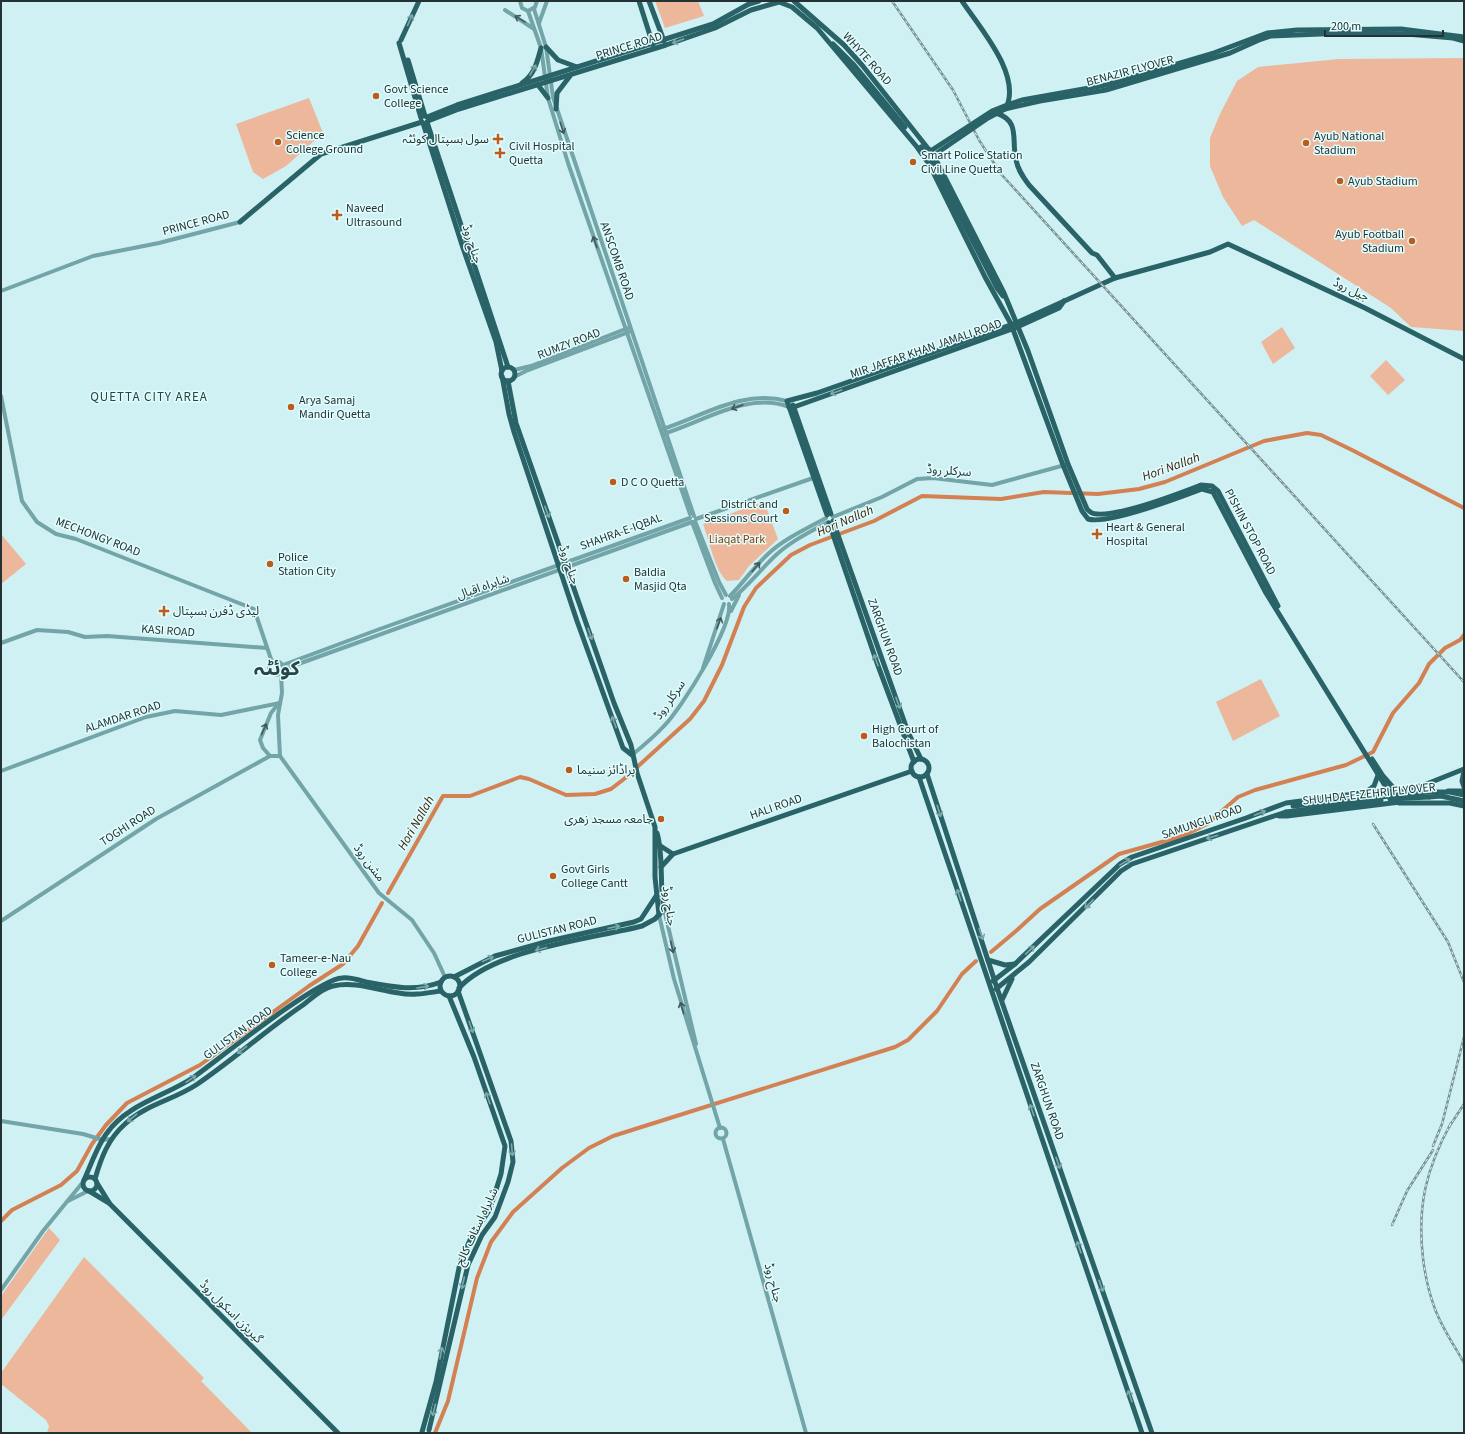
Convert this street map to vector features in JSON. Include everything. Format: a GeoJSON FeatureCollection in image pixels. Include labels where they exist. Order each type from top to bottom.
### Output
{"type":"FeatureCollection","features":[{"type":"Feature","properties":{"kind":"main road","name":"جناح روڈ"},"geometry":{"type":"LineString","coordinates":[[419,1],[401,42],[463,248],[496,342],[509,414],[560,568],[623,748],[632,755]]}},
{"type":"Feature","properties":{"kind":"main road"},"geometry":{"type":"LineString","coordinates":[[639,1],[654,48]]}},
{"type":"Feature","properties":{"kind":"main road"},"geometry":{"type":"LineString","coordinates":[[649,1],[666,45]]}},
{"type":"Feature","properties":{"kind":"main road","name":"PRINCE ROAD"},"geometry":{"type":"LineString","coordinates":[[240,222],[321,154],[538,85],[546,80],[577,68],[652,42],[713,24],[749,4],[759,1]]}},
{"type":"Feature","properties":{"kind":"main road"},"geometry":{"type":"LineString","coordinates":[[794,1],[825,33]]}},
{"type":"Feature","properties":{"kind":"main road"},"geometry":{"type":"LineString","coordinates":[[962,1],[1004,65],[1010,86],[1010,96],[1006,107]]}},
{"type":"Feature","properties":{"kind":"main road","name":"PRINCE ROAD"},"geometry":{"type":"LineString","coordinates":[[551,78],[570,75],[666,45],[715,28],[751,10],[779,2],[792,7],[825,33]]}},
{"type":"Feature","properties":{"kind":"main road"},"geometry":{"type":"LineString","coordinates":[[1212,56],[1267,33],[1297,30],[1401,29],[1464,36]]}},
{"type":"Feature","properties":{"kind":"main road","name":"WHYTE ROAD"},"geometry":{"type":"LineString","coordinates":[[825,33],[854,65],[923,150]]}},
{"type":"Feature","properties":{"kind":"main road","name":"WHYTE ROAD"},"geometry":{"type":"LineString","coordinates":[[825,33],[844,45],[862,65],[934,156],[1006,300],[1015,326],[1018,342]]}},
{"type":"Feature","properties":{"kind":"main road","name":"WHYTE ROAD"},"geometry":{"type":"LineString","coordinates":[[825,33],[920,150],[929,164],[985,278],[1015,326]]}},
{"type":"Feature","properties":{"kind":"main road"},"geometry":{"type":"LineString","coordinates":[[1212,56],[1271,36],[1346,33],[1407,34],[1453,38],[1464,41]]}},
{"type":"Feature","properties":{"kind":"main road"},"geometry":{"type":"LineString","coordinates":[[516,86],[528,79],[533,73],[544,47],[558,60],[577,68]]}},
{"type":"Feature","properties":{"kind":"main road","name":"BENAZIR FLYOVER"},"geometry":{"type":"LineString","coordinates":[[923,150],[933,150],[992,111],[1028,98],[1106,85],[1212,56]]}},
{"type":"Feature","properties":{"kind":"main road"},"geometry":{"type":"LineString","coordinates":[[556,108],[557,93],[570,75]]}},
{"type":"Feature","properties":{"kind":"main road","name":"PRINCE ROAD"},"geometry":{"type":"LineString","coordinates":[[425,120],[457,105],[516,86],[546,80]]}},
{"type":"Feature","properties":{"kind":"main road"},"geometry":{"type":"LineString","coordinates":[[538,85],[548,98]]}},
{"type":"Feature","properties":{"kind":"main road","name":"BENAZIR FLYOVER"},"geometry":{"type":"LineString","coordinates":[[933,164],[934,157],[937,153],[1006,107]]}},
{"type":"Feature","properties":{"kind":"main road"},"geometry":{"type":"LineString","coordinates":[[996,113],[1008,118],[1011,122],[1016,159],[1021,174],[1029,185],[1097,255],[1115,278]]}},
{"type":"Feature","properties":{"kind":"main road","name":"جناح روڈ"},"geometry":{"type":"LineString","coordinates":[[425,120],[508,367]]}},
{"type":"Feature","properties":{"kind":"main road"},"geometry":{"type":"LineString","coordinates":[[923,150],[933,164],[997,288]]}},
{"type":"Feature","properties":{"kind":"main road","name":"جیل روڈ"},"geometry":{"type":"LineString","coordinates":[[1115,278],[1177,259],[1210,252],[1228,244],[1365,308],[1464,359]]}},
{"type":"Feature","properties":{"kind":"main road","name":"MIR JAFFAR KHAN JAMALI ROAD"},"geometry":{"type":"LineString","coordinates":[[791,407],[1015,326],[1064,300],[1115,278]]}},
{"type":"Feature","properties":{"kind":"main road","name":"WHYTE ROAD"},"geometry":{"type":"LineString","coordinates":[[997,288],[1006,300]]}},
{"type":"Feature","properties":{"kind":"main road","name":"WHYTE ROAD"},"geometry":{"type":"LineString","coordinates":[[997,288],[1000,303]]}},
{"type":"Feature","properties":{"kind":"main road","name":"MIR JAFFAR KHAN JAMALI ROAD"},"geometry":{"type":"LineString","coordinates":[[789,401],[1015,326]]}},
{"type":"Feature","properties":{"kind":"main road","name":"PISHIN STOP ROAD"},"geometry":{"type":"LineString","coordinates":[[1015,326],[1082,511],[1090,520],[1127,514],[1202,489],[1213,492],[1260,581],[1363,747]]}},
{"type":"Feature","properties":{"kind":"main road","name":"PISHIN STOP ROAD"},"geometry":{"type":"LineString","coordinates":[[1018,342],[1066,465]]}},
{"type":"Feature","properties":{"kind":"main road"},"geometry":{"type":"LineString","coordinates":[[508,367],[514,370],[514,377],[508,381],[502,373],[508,367]]}},
{"type":"Feature","properties":{"kind":"main road","name":"جناح روڈ"},"geometry":{"type":"LineString","coordinates":[[508,381],[516,423],[614,703],[631,745],[637,773],[661,847],[660,880],[664,909]]}},
{"type":"Feature","properties":{"kind":"main road","name":"ZARGHUN ROAD"},"geometry":{"type":"LineString","coordinates":[[789,401],[885,685],[914,762]]}},
{"type":"Feature","properties":{"kind":"main road","name":"ZARGHUN ROAD"},"geometry":{"type":"LineString","coordinates":[[791,407],[813,478],[830,519],[891,682],[908,732],[921,759]]}},
{"type":"Feature","properties":{"kind":"main road","name":"PISHIN STOP ROAD"},"geometry":{"type":"LineString","coordinates":[[1076,492],[1092,513],[1098,515],[1133,508],[1201,485],[1207,484],[1216,488],[1282,613],[1363,747]]}},
{"type":"Feature","properties":{"kind":"main road"},"geometry":{"type":"LineString","coordinates":[[885,685],[891,682]]}},
{"type":"Feature","properties":{"kind":"main road"},"geometry":{"type":"LineString","coordinates":[[1363,747],[1378,775],[1389,792],[1399,803],[1450,803],[1464,806]]}},
{"type":"Feature","properties":{"kind":"main road"},"geometry":{"type":"LineString","coordinates":[[1363,747],[1383,776],[1397,792]]}},
{"type":"Feature","properties":{"kind":"main road"},"geometry":{"type":"LineString","coordinates":[[921,759],[926,761],[929,765],[926,774],[919,777],[915,775],[912,771],[914,762],[921,759]]}},
{"type":"Feature","properties":{"kind":"main road"},"geometry":{"type":"LineString","coordinates":[[1464,770],[1462,781],[1464,787]]}},
{"type":"Feature","properties":{"kind":"main road","name":"SAMUNGLI ROAD"},"geometry":{"type":"LineString","coordinates":[[988,982],[995,980],[1015,964],[1120,864],[1148,851],[1291,802],[1397,792],[1424,785],[1464,770]]}},
{"type":"Feature","properties":{"kind":"main road","name":"HALI ROAD"},"geometry":{"type":"LineString","coordinates":[[655,874],[673,854],[912,771]]}},
{"type":"Feature","properties":{"kind":"main road","name":"ZARGHUN ROAD"},"geometry":{"type":"LineString","coordinates":[[926,774],[989,960],[997,988],[1152,1433]]}},
{"type":"Feature","properties":{"kind":"main road"},"geometry":{"type":"LineString","coordinates":[[1364,794],[1374,786],[1378,775]]}},
{"type":"Feature","properties":{"kind":"main road","name":"ZARGHUN ROAD"},"geometry":{"type":"LineString","coordinates":[[919,777],[1142,1433]]}},
{"type":"Feature","properties":{"kind":"main road","name":"SAMUNGLI ROAD"},"geometry":{"type":"LineString","coordinates":[[992,992],[1017,972],[1078,916],[1121,871],[1132,864],[1276,816],[1399,803],[1448,791],[1464,791]]}},
{"type":"Feature","properties":{"kind":"main road","name":"SHUHDA-E-ZEHRI FLYOVER"},"geometry":{"type":"LineString","coordinates":[[1280,806],[1293,806],[1429,792],[1450,792],[1464,795]]}},
{"type":"Feature","properties":{"kind":"main road","name":"SHUHDA-E-ZEHRI FLYOVER"},"geometry":{"type":"LineString","coordinates":[[1276,816],[1286,812],[1405,798],[1441,796],[1464,801]]}},
{"type":"Feature","properties":{"kind":"main road","name":"جناح روڈ"},"geometry":{"type":"LineString","coordinates":[[655,827],[655,874],[659,915]]}},
{"type":"Feature","properties":{"kind":"main road"},"geometry":{"type":"LineString","coordinates":[[655,840],[661,847],[673,854]]}},
{"type":"Feature","properties":{"kind":"main road","name":"GULISTAN ROAD"},"geometry":{"type":"LineString","coordinates":[[454,978],[495,956],[549,941],[642,919],[656,896]]}},
{"type":"Feature","properties":{"kind":"main road","name":"GULISTAN ROAD"},"geometry":{"type":"LineString","coordinates":[[459,989],[478,971],[506,958],[642,926],[659,915],[664,909]]}},
{"type":"Feature","properties":{"kind":"main road"},"geometry":{"type":"LineString","coordinates":[[979,957],[1005,965],[1015,964]]}},
{"type":"Feature","properties":{"kind":"main road"},"geometry":{"type":"LineString","coordinates":[[1002,1001],[1010,982],[1017,972]]}},
{"type":"Feature","properties":{"kind":"main road","name":"GULISTAN ROAD"},"geometry":{"type":"LineString","coordinates":[[96,1181],[99,1166],[111,1139],[140,1112],[172,1098],[196,1085],[298,1001],[337,978],[344,977],[405,989],[432,986],[441,982]]}},
{"type":"Feature","properties":{"kind":"main road"},"geometry":{"type":"LineString","coordinates":[[445,978],[454,978],[458,982],[459,989],[454,994],[449,996],[441,990],[441,982],[445,978]]}},
{"type":"Feature","properties":{"kind":"main road","name":"GULISTAN ROAD"},"geometry":{"type":"LineString","coordinates":[[84,1181],[107,1132],[127,1113],[136,1107],[179,1087],[332,986],[348,984],[400,994],[421,994],[441,990]]}},
{"type":"Feature","properties":{"kind":"main road","name":"شاہراہ اسٹاف کالج"},"geometry":{"type":"LineString","coordinates":[[431,1432],[468,1265],[482,1235],[495,1217],[508,1182],[513,1162],[511,1141],[459,989]]}},
{"type":"Feature","properties":{"kind":"main road","name":"شاہراہ اسٹاف کالج"},"geometry":{"type":"LineString","coordinates":[[421,1432],[436,1382],[460,1263],[470,1240],[490,1209],[501,1174],[505,1146],[474,1058],[449,996]]}},
{"type":"Feature","properties":{"kind":"main road"},"geometry":{"type":"LineString","coordinates":[[89,1177],[96,1181],[110,1204],[84,1188],[84,1181],[89,1177]]}},
{"type":"Feature","properties":{"kind":"main road"},"geometry":{"type":"LineString","coordinates":[[88,1191],[94,1189],[96,1181]]}},
{"type":"Feature","properties":{"kind":"main road","name":"گیریژن اسکول روڈ"},"geometry":{"type":"LineString","coordinates":[[110,1204],[338,1433]]}},
{"type":"Feature","properties":{"kind":"main road"},"geometry":{"type":"LineString","coordinates":[[421,1432],[431,1432]]}},
{"type":"Feature","properties":{"kind":"street"},"geometry":{"type":"LineString","coordinates":[[520,1],[521,7],[528,11],[534,9],[537,1]]}},
{"type":"Feature","properties":{"kind":"street"},"geometry":{"type":"LineString","coordinates":[[539,24],[547,1]]}},
{"type":"Feature","properties":{"kind":"street","name":"ANSCOMB ROAD"},"geometry":{"type":"LineString","coordinates":[[534,9],[539,24],[551,78],[552,97],[628,330]]}},
{"type":"Feature","properties":{"kind":"street"},"geometry":{"type":"LineString","coordinates":[[505,10],[534,29]]}},
{"type":"Feature","properties":{"kind":"street","name":"ANSCOMB ROAD"},"geometry":{"type":"LineString","coordinates":[[528,11],[534,29],[544,47],[548,98],[578,192],[628,330],[715,584],[722,598],[727,604]]}},
{"type":"Feature","properties":{"kind":"street","name":"PRINCE ROAD"},"geometry":{"type":"LineString","coordinates":[[1,291],[93,256],[159,243],[240,222]]}},
{"type":"Feature","properties":{"kind":"street","name":"RUMZY ROAD"},"geometry":{"type":"LineString","coordinates":[[514,370],[531,366],[628,330]]}},
{"type":"Feature","properties":{"kind":"street","name":"RUMZY ROAD"},"geometry":{"type":"LineString","coordinates":[[514,377],[628,330]]}},
{"type":"Feature","properties":{"kind":"street","name":"MECHONGY ROAD"},"geometry":{"type":"LineString","coordinates":[[1,396],[22,501],[37,522],[56,534],[76,539],[254,609],[267,648]]}},
{"type":"Feature","properties":{"kind":"street"},"geometry":{"type":"LineString","coordinates":[[662,429],[743,399],[775,398],[789,401]]}},
{"type":"Feature","properties":{"kind":"street"},"geometry":{"type":"LineString","coordinates":[[664,434],[750,403],[777,403],[791,407]]}},
{"type":"Feature","properties":{"kind":"street","name":"سرکلر روڈ"},"geometry":{"type":"LineString","coordinates":[[703,668],[729,596],[740,587],[768,554],[782,543],[830,519],[882,497],[917,479],[933,478],[992,485],[1066,465]]}},
{"type":"Feature","properties":{"kind":"street","name":"SHAHRA-E-IQBAL"},"geometry":{"type":"LineString","coordinates":[[560,568],[693,519],[813,478]]}},
{"type":"Feature","properties":{"kind":"street","name":"ANSCOMB ROAD"},"geometry":{"type":"LineString","coordinates":[[693,519],[719,582],[729,596]]}},
{"type":"Feature","properties":{"kind":"street","name":"سرکلر روڈ"},"geometry":{"type":"LineString","coordinates":[[632,755],[669,721],[707,663],[742,590],[776,555],[830,519]]}},
{"type":"Feature","properties":{"kind":"street","name":"شاہراہ اقبال"},"geometry":{"type":"LineString","coordinates":[[283,665],[318,651],[560,568]]}},
{"type":"Feature","properties":{"kind":"street","name":"شاہراہ اقبال"},"geometry":{"type":"LineString","coordinates":[[282,673],[290,667],[560,568]]}},
{"type":"Feature","properties":{"kind":"street","name":"سرکلر روڈ"},"geometry":{"type":"LineString","coordinates":[[729,596],[742,590]]}},
{"type":"Feature","properties":{"kind":"street"},"geometry":{"type":"LineString","coordinates":[[722,598],[729,596]]}},
{"type":"Feature","properties":{"kind":"street"},"geometry":{"type":"LineString","coordinates":[[727,604],[730,614]]}},
{"type":"Feature","properties":{"kind":"street","name":"KASI ROAD"},"geometry":{"type":"LineString","coordinates":[[1,643],[37,630],[68,632],[85,637],[107,636],[267,648]]}},
{"type":"Feature","properties":{"kind":"street"},"geometry":{"type":"LineString","coordinates":[[267,648],[272,662],[269,666],[271,672],[277,675],[282,673]]}},
{"type":"Feature","properties":{"kind":"street"},"geometry":{"type":"LineString","coordinates":[[272,662],[278,661],[283,665],[282,693],[278,724],[280,756],[270,756],[263,748],[260,740],[271,713],[280,703]]}},
{"type":"Feature","properties":{"kind":"street","name":"ALAMDAR ROAD"},"geometry":{"type":"LineString","coordinates":[[1,771],[146,718],[175,711],[221,715],[280,703]]}},
{"type":"Feature","properties":{"kind":"street","name":"TOGHI ROAD"},"geometry":{"type":"LineString","coordinates":[[1,921],[156,819],[270,756]]}},
{"type":"Feature","properties":{"kind":"street","name":"مشن روڈ"},"geometry":{"type":"LineString","coordinates":[[280,756],[379,893],[412,920],[434,953],[445,978]]}},
{"type":"Feature","properties":{"kind":"street","name":"جناح روڈ"},"geometry":{"type":"LineString","coordinates":[[664,909],[698,1058]]}},
{"type":"Feature","properties":{"kind":"street","name":"جناح روڈ"},"geometry":{"type":"LineString","coordinates":[[659,915],[674,979],[720,1128]]}},
{"type":"Feature","properties":{"kind":"street"},"geometry":{"type":"LineString","coordinates":[[1,1121],[93,1137],[102,1140],[111,1139]]}},
{"type":"Feature","properties":{"kind":"street"},"geometry":{"type":"LineString","coordinates":[[720,1128],[723,1128],[727,1132],[726,1137],[723,1139],[720,1139],[716,1135],[717,1130],[720,1128]]}},
{"type":"Feature","properties":{"kind":"street","name":"جناح روڈ"},"geometry":{"type":"LineString","coordinates":[[723,1139],[806,1433]]}},
{"type":"Feature","properties":{"kind":"street","name":"GULISTAN ROAD"},"geometry":{"type":"LineString","coordinates":[[1,1290],[64,1203],[84,1181]]}},
{"type":"Feature","properties":{"kind":"street","name":"GULISTAN ROAD"},"geometry":{"type":"LineString","coordinates":[[64,1203],[88,1191]]}},
{"type":"Feature","properties":{"kind":"green space"},"geometry":{"type":"Polygon","coordinates":[[[655,1],[698,1],[704,16],[665,28],[655,1]]]}},
{"type":"Feature","properties":{"kind":"green space","name":"Ayub Stadium"},"geometry":{"type":"Polygon","coordinates":[[[1464,58],[1464,331],[1411,327],[1391,308],[1254,220],[1242,226],[1223,197],[1210,166],[1210,138],[1220,114],[1237,81],[1258,67],[1339,59],[1464,58]]]}},
{"type":"Feature","properties":{"kind":"green space","name":"Science College Ground"},"geometry":{"type":"Polygon","coordinates":[[[309,98],[323,133],[286,166],[263,179],[253,172],[236,124],[309,98]]]}},
{"type":"Feature","properties":{"kind":"green space"},"geometry":{"type":"Polygon","coordinates":[[[1282,327],[1295,348],[1273,364],[1261,342],[1282,327]]]}},
{"type":"Feature","properties":{"kind":"green space"},"geometry":{"type":"Polygon","coordinates":[[[1386,360],[1405,380],[1388,395],[1370,376],[1386,360]]]}},
{"type":"Feature","properties":{"kind":"green space","name":"Liaqat Park"},"geometry":{"type":"Polygon","coordinates":[[[764,501],[778,539],[749,566],[739,580],[727,581],[716,563],[703,524],[764,501]]]}},
{"type":"Feature","properties":{"kind":"green space"},"geometry":{"type":"Polygon","coordinates":[[[1,534],[26,564],[1,584],[1,534]]]}},
{"type":"Feature","properties":{"kind":"green space"},"geometry":{"type":"Polygon","coordinates":[[[1261,679],[1280,716],[1233,741],[1216,702],[1261,679]]]}},
{"type":"Feature","properties":{"kind":"green space"},"geometry":{"type":"Polygon","coordinates":[[[49,1228],[60,1240],[1,1320],[1,1296],[49,1228]]]}},
{"type":"Feature","properties":{"kind":"green space"},"geometry":{"type":"Polygon","coordinates":[[[84,1257],[204,1378],[201,1381],[252,1433],[47,1433],[49,1426],[46,1420],[1,1384],[1,1373],[84,1257]]]}},
{"type":"Feature","properties":{"kind":"waterway","name":"Hori Nallah"},"geometry":{"type":"LineString","coordinates":[[388,893],[443,796],[470,796],[520,777],[529,779],[566,795],[595,794],[611,789],[690,719],[704,701],[722,665],[744,607],[756,588],[791,555],[810,545],[874,521],[922,496],[1001,499],[1044,492],[1098,494],[1139,489],[1165,482],[1264,441],[1307,433],[1321,435],[1464,508]]}},
{"type":"Feature","properties":{"kind":"waterway"},"geometry":{"type":"LineString","coordinates":[[991,952],[1040,909],[1119,854],[1183,836],[1207,824],[1238,797],[1255,790],[1346,765],[1373,752],[1393,713],[1419,683],[1429,664],[1445,648],[1460,640],[1464,635]]}},
{"type":"Feature","properties":{"kind":"waterway"},"geometry":{"type":"LineString","coordinates":[[1,1221],[12,1210],[61,1185],[77,1171],[92,1144],[106,1125],[127,1103],[200,1065],[309,986],[343,964],[358,946],[382,903]]}},
{"type":"Feature","properties":{"kind":"waterway"},"geometry":{"type":"LineString","coordinates":[[435,1433],[448,1401],[477,1278],[491,1242],[513,1212],[562,1168],[589,1148],[613,1136],[895,1047],[908,1040],[937,1011],[962,974],[976,961]]}},
{"type":"Feature","properties":{"kind":"railway"},"geometry":{"type":"LineString","coordinates":[[892,1],[953,90],[979,140],[1001,174],[1464,682]]}},
{"type":"Feature","properties":{"kind":"railway"},"geometry":{"type":"LineString","coordinates":[[1373,824],[1448,942],[1464,982]]}},
{"type":"Feature","properties":{"kind":"railway"},"geometry":{"type":"LineString","coordinates":[[1433,1146],[1442,1124],[1464,1037]]}},
{"type":"Feature","properties":{"kind":"railway"},"geometry":{"type":"LineString","coordinates":[[1449,1127],[1464,1104]]}},
{"type":"Feature","properties":{"kind":"railway"},"geometry":{"type":"LineString","coordinates":[[1451,1123],[1435,1156],[1425,1188],[1421,1221],[1421,1239],[1425,1271],[1433,1303],[1441,1323],[1464,1363]]}},
{"type":"Feature","properties":{"kind":"railway"},"geometry":{"type":"LineString","coordinates":[[1392,1225],[1407,1191],[1433,1150]]}},
{"type":"Feature","properties":{"kind":"place","name":"Govt Science College"},"geometry":{"type":"Point","coordinates":[376,96]}},
{"type":"Feature","properties":{"kind":"place","name":"سول ہسپتال کوئٹہ"},"geometry":{"type":"Point","coordinates":[498,139]}},
{"type":"Feature","properties":{"kind":"place","name":"Science College Ground"},"geometry":{"type":"Point","coordinates":[278,142]}},
{"type":"Feature","properties":{"kind":"place","name":"Ayub National Stadium"},"geometry":{"type":"Point","coordinates":[1306,143]}},
{"type":"Feature","properties":{"kind":"place","name":"Civil Hospital Quetta"},"geometry":{"type":"Point","coordinates":[500,153]}},
{"type":"Feature","properties":{"kind":"place","name":"Smart Police Station Civil Line Quetta"},"geometry":{"type":"Point","coordinates":[913,162]}},
{"type":"Feature","properties":{"kind":"place","name":"Ayub Stadium"},"geometry":{"type":"Point","coordinates":[1340,181]}},
{"type":"Feature","properties":{"kind":"place","name":"Naveed Ultrasound"},"geometry":{"type":"Point","coordinates":[337,215]}},
{"type":"Feature","properties":{"kind":"place","name":"Ayub Football Stadium"},"geometry":{"type":"Point","coordinates":[1412,241]}},
{"type":"Feature","properties":{"kind":"place","name":"Arya Samaj Mandir Quetta"},"geometry":{"type":"Point","coordinates":[291,407]}},
{"type":"Feature","properties":{"kind":"place","name":"D C O Quetta"},"geometry":{"type":"Point","coordinates":[613,482]}},
{"type":"Feature","properties":{"kind":"place","name":"District and Sessions Court"},"geometry":{"type":"Point","coordinates":[786,511]}},
{"type":"Feature","properties":{"kind":"place","name":"Heart & General Hospital"},"geometry":{"type":"Point","coordinates":[1097,534]}},
{"type":"Feature","properties":{"kind":"place","name":"Police Station City"},"geometry":{"type":"Point","coordinates":[270,564]}},
{"type":"Feature","properties":{"kind":"place","name":"Baldia Masjid Qta"},"geometry":{"type":"Point","coordinates":[626,579]}},
{"type":"Feature","properties":{"kind":"place","name":"لیڈی ڈفرن ہسپتال"},"geometry":{"type":"Point","coordinates":[164,611]}},
{"type":"Feature","properties":{"kind":"place","name":"High Court of Balochistan"},"geometry":{"type":"Point","coordinates":[864,736]}},
{"type":"Feature","properties":{"kind":"place","name":"پراڈائز سنیما"},"geometry":{"type":"Point","coordinates":[569,770]}},
{"type":"Feature","properties":{"kind":"place","name":"جامعہ مسجد زھری"},"geometry":{"type":"Point","coordinates":[661,819]}},
{"type":"Feature","properties":{"kind":"place","name":"Govt Girls College Cantt"},"geometry":{"type":"Point","coordinates":[553,876]}},
{"type":"Feature","properties":{"kind":"place","name":"Tameer-e-Nau College"},"geometry":{"type":"Point","coordinates":[272,965]}},
{"type":"Feature","properties":{"kind":"district","name":"QUETTA CITY AREA"},"geometry":{"type":"Point","coordinates":[149,397]}},
{"type":"Feature","properties":{"kind":"district","name":"کوئٹہ"},"geometry":{"type":"Point","coordinates":[277,669]}}]}
